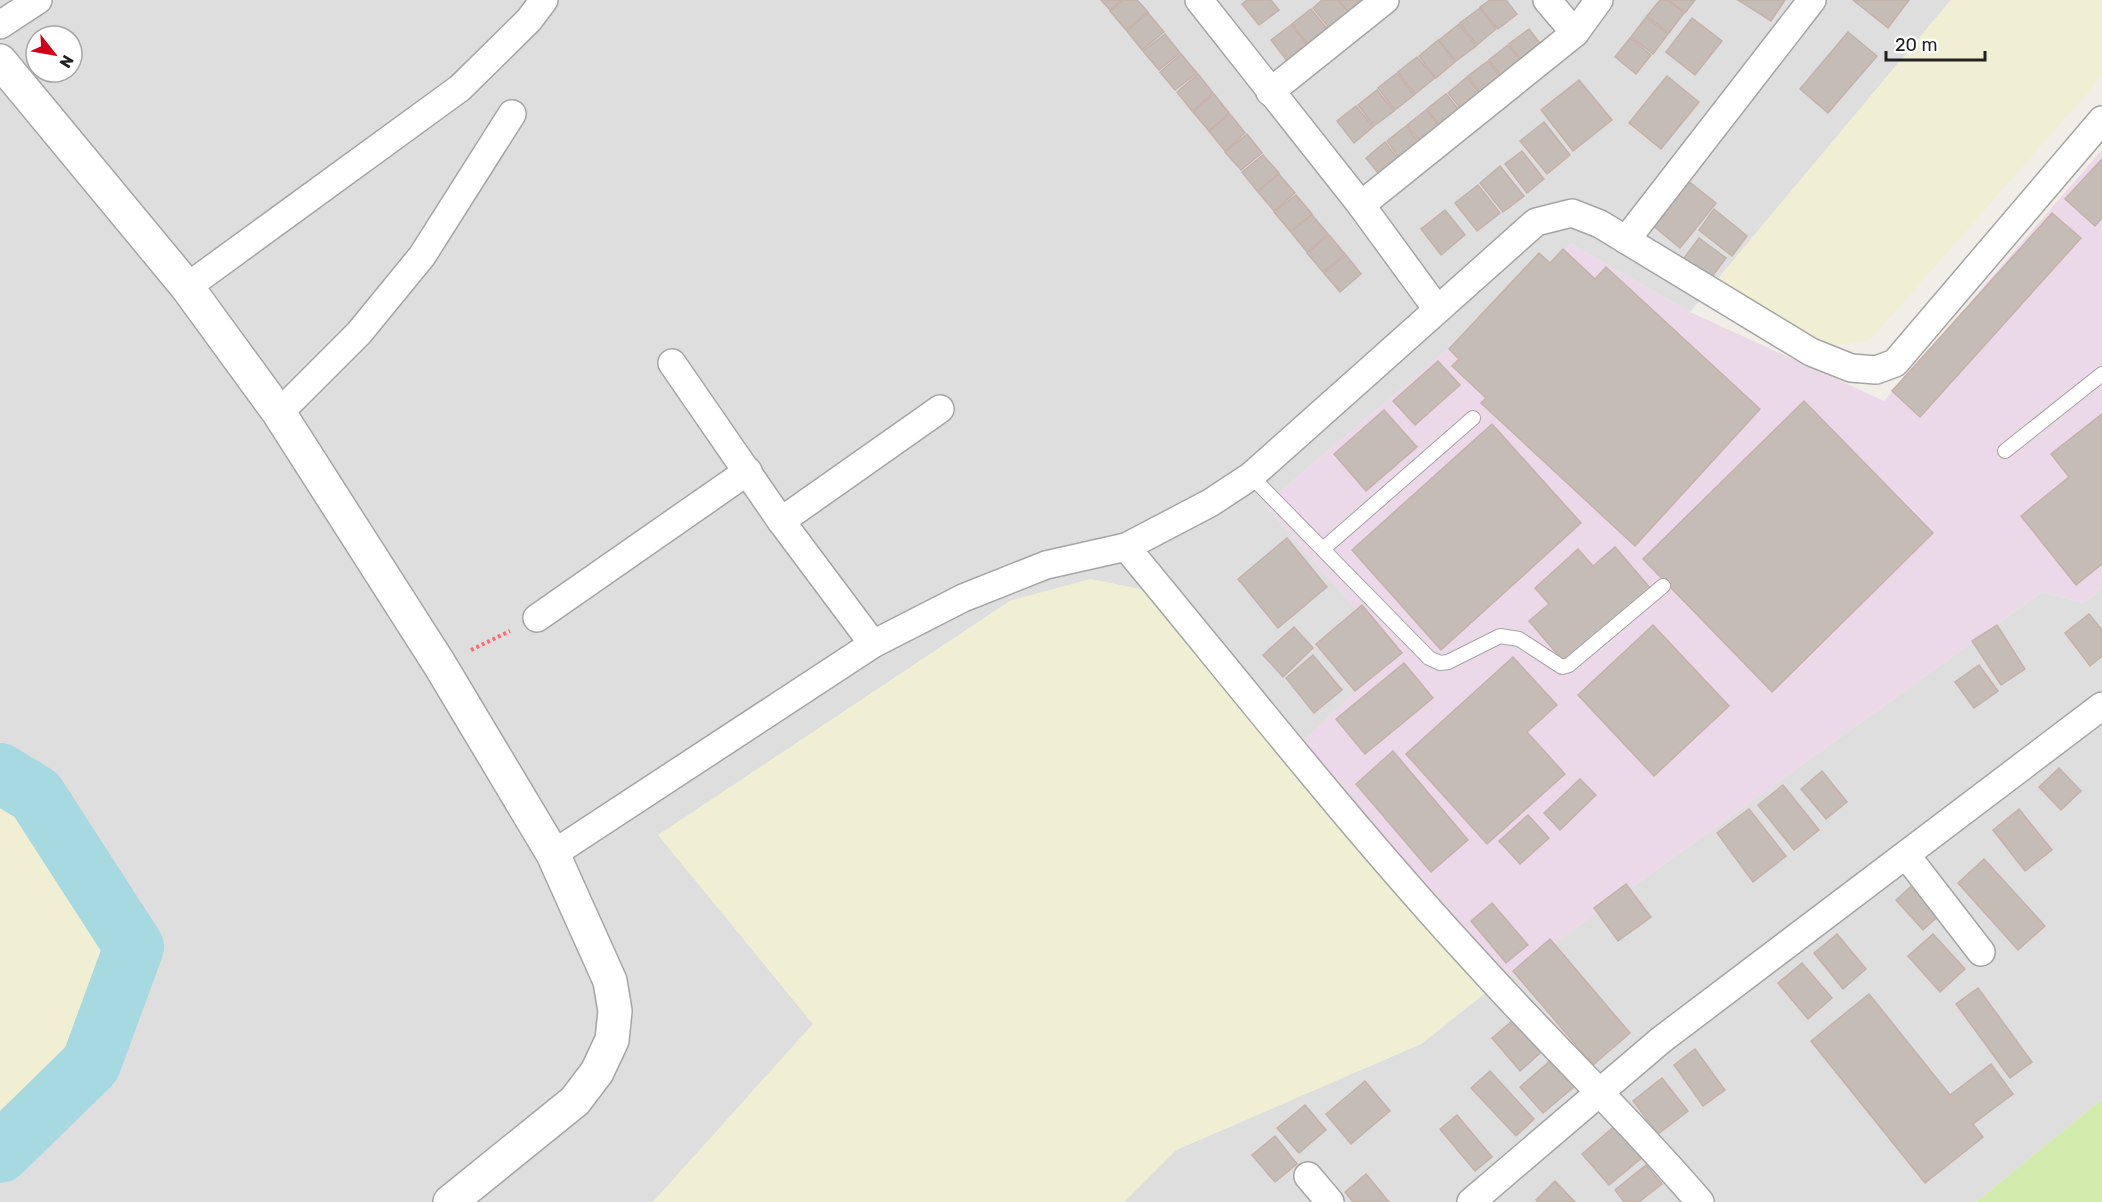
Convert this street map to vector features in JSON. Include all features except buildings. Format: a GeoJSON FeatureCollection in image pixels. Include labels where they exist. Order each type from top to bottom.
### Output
{"type":"FeatureCollection","features":[{"type":"Feature","properties":{"kind":"street"},"geometry":{"type":"LineString","coordinates":[[0,25],[38,0]]}},
{"type":"Feature","properties":{"kind":"street"},"geometry":{"type":"LineString","coordinates":[[187,287],[460,88],[529,20],[544,0]]}},
{"type":"Feature","properties":{"kind":"street"},"geometry":{"type":"LineString","coordinates":[[1199,0],[1361,205],[1437,309]]}},
{"type":"Feature","properties":{"kind":"street"},"geometry":{"type":"LineString","coordinates":[[1270,92],[1385,0]]}},
{"type":"Feature","properties":{"kind":"street"},"geometry":{"type":"LineString","coordinates":[[1547,0],[1575,33]]}},
{"type":"Feature","properties":{"kind":"street"},"geometry":{"type":"LineString","coordinates":[[1361,205],[1575,33],[1599,0]]}},
{"type":"Feature","properties":{"kind":"street"},"geometry":{"type":"LineString","coordinates":[[1626,240],[1812,0]]}},
{"type":"Feature","properties":{"kind":"street"},"geometry":{"type":"LineString","coordinates":[[0,61],[187,287],[279,412],[440,665],[553,854],[610,981],[615,1011],[612,1040],[597,1072],[575,1101],[450,1202]]}},
{"type":"Feature","properties":{"kind":"street"},"geometry":{"type":"LineString","coordinates":[[279,412],[359,333],[422,256],[512,114]]}},
{"type":"Feature","properties":{"kind":"street"},"geometry":{"type":"LineString","coordinates":[[553,854],[873,644],[963,598],[1046,564],[1126,547],[1210,503],[1251,476],[1536,222],[1572,213],[1599,224],[1811,352],[1851,368],[1876,370],[1895,363],[2102,120]]}},
{"type":"Feature","properties":{"kind":"street"},"geometry":{"type":"LineString","coordinates":[[672,363],[781,521],[873,644]]}},
{"type":"Feature","properties":{"kind":"street"},"geometry":{"type":"LineString","coordinates":[[781,521],[940,409]]}},
{"type":"Feature","properties":{"kind":"street"},"geometry":{"type":"LineString","coordinates":[[537,618],[748,471]]}},
{"type":"Feature","properties":{"kind":"street"},"geometry":{"type":"LineString","coordinates":[[1126,547],[1356,825],[1477,964],[1601,1093],[1700,1202]]}},
{"type":"Feature","properties":{"kind":"street"},"geometry":{"type":"LineString","coordinates":[[1471,1202],[1601,1093],[1660,1040],[2102,706]]}},
{"type":"Feature","properties":{"kind":"street"},"geometry":{"type":"LineString","coordinates":[[1906,855],[1981,952]]}},
{"type":"Feature","properties":{"kind":"street"},"geometry":{"type":"LineString","coordinates":[[1308,1176],[1330,1202]]}},
{"type":"Feature","properties":{"kind":"lane"},"geometry":{"type":"LineString","coordinates":[[2005,451],[2102,374]]}},
{"type":"Feature","properties":{"kind":"lane"},"geometry":{"type":"LineString","coordinates":[[1323,549],[1473,418]]}},
{"type":"Feature","properties":{"kind":"lane"},"geometry":{"type":"LineString","coordinates":[[1251,476],[1429,658],[1440,663],[1448,662],[1500,636],[1519,639],[1562,667],[1569,665],[1664,586]]}},
{"type":"Feature","properties":{"kind":"path"},"geometry":{"type":"LineString","coordinates":[[440,665],[537,618]]}},
{"type":"Feature","properties":{"kind":"shaded area"},"geometry":{"type":"Polygon","coordinates":[[[0,0],[1951,0],[1690,312],[1571,244],[1265,505],[1396,655],[1288,755],[1091,579],[1010,601],[659,835],[813,1024],[653,1202],[0,1202],[0,1153],[91,1064],[36,795],[0,773],[0,0]]]}},
{"type":"Feature","properties":{"kind":"shaded area"},"geometry":{"type":"Polygon","coordinates":[[[2102,150],[2102,589],[2083,603],[2042,592],[1485,993],[1288,755],[1396,655],[1265,505],[1571,244],[1690,312],[1884,401],[2102,150]]]}},
{"type":"Feature","properties":{"kind":"shaded area"},"geometry":{"type":"Polygon","coordinates":[[[2102,589],[2102,1099],[1976,1202],[1124,1202],[1176,1150],[1421,1044],[1485,993],[2042,592],[2083,603],[2102,589]]]}},
{"type":"Feature","properties":{"kind":"green space"},"geometry":{"type":"Polygon","coordinates":[[[1951,0],[2102,0],[2102,76],[1870,340],[1833,346],[1715,282],[1951,0]]]}},
{"type":"Feature","properties":{"kind":"green space"},"geometry":{"type":"Polygon","coordinates":[[[1091,579],[1145,590],[1288,755],[1485,993],[1421,1044],[1176,1150],[1124,1202],[653,1202],[813,1024],[658,835],[1010,601],[1091,579]]]}},
{"type":"Feature","properties":{"kind":"green space"},"geometry":{"type":"Polygon","coordinates":[[[0,773],[36,795],[134,947],[91,1064],[0,1153],[0,773]]]}},
{"type":"Feature","properties":{"kind":"green space"},"geometry":{"type":"Polygon","coordinates":[[[2102,1099],[2102,1202],[1976,1202],[2102,1099]]]}},
{"type":"Feature","properties":{"kind":"waterway"},"geometry":{"type":"LineString","coordinates":[[0,773],[36,795],[134,947],[91,1064],[0,1153]]}}]}
